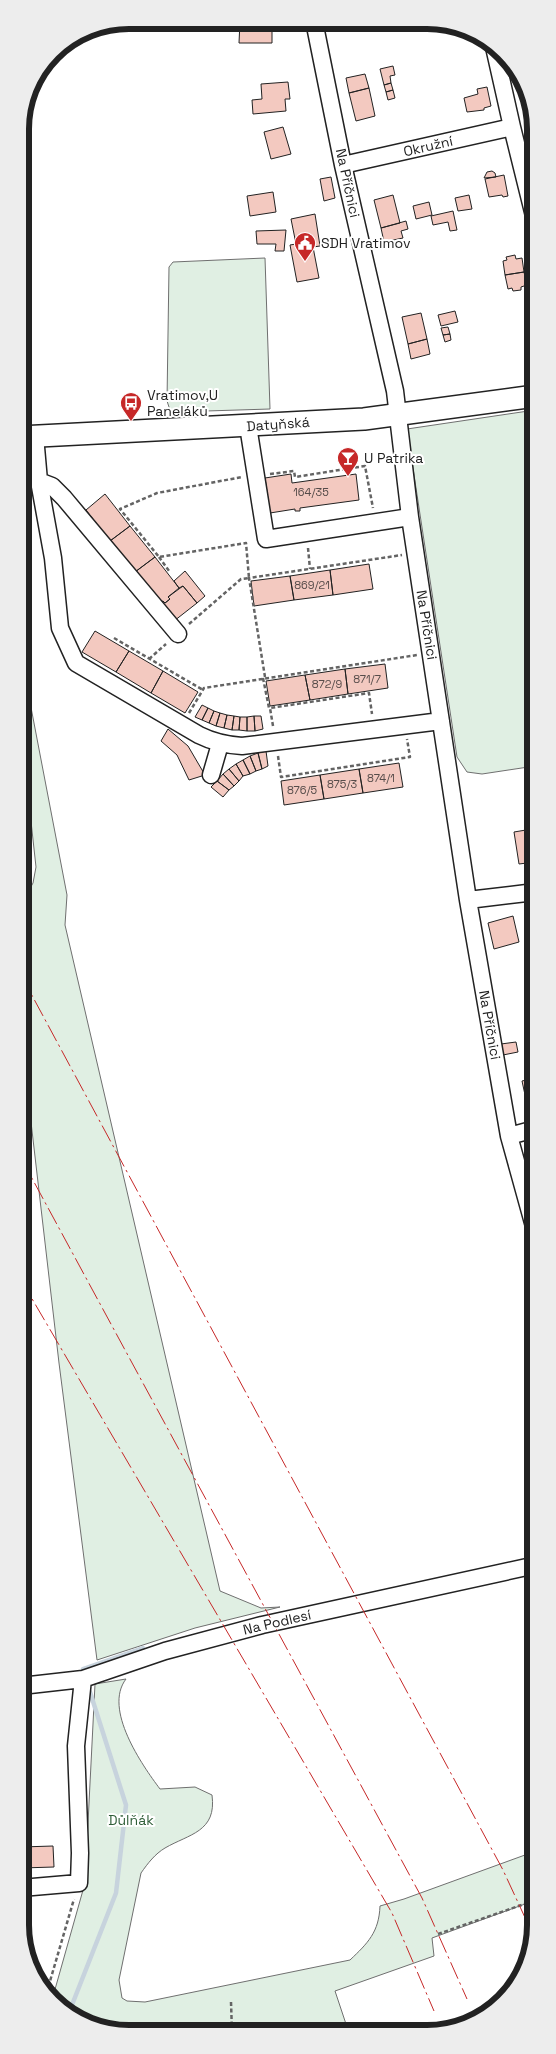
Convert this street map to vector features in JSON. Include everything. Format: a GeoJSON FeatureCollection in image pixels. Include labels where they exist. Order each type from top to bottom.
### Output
{"type":"FeatureCollection","features":[{"type":"Feature","properties":{"kind":"main road","name":"Datyňská"},"geometry":{"type":"LineString","coordinates":[[29,437],[248,426],[397,415],[527,397]]}},
{"type":"Feature","properties":{"kind":"street","name":"Na Příčnici"},"geometry":{"type":"LineString","coordinates":[[316,29],[343,165],[395,391],[410,517],[468,900],[508,1136],[527,1200]]}},
{"type":"Feature","properties":{"kind":"street"},"geometry":{"type":"LineString","coordinates":[[496,56],[527,188]]}},
{"type":"Feature","properties":{"kind":"street","name":"Okružní"},"geometry":{"type":"LineString","coordinates":[[343,165],[512,127]]}},
{"type":"Feature","properties":{"kind":"street"},"geometry":{"type":"LineString","coordinates":[[248,426],[266,538],[410,517]]}},
{"type":"Feature","properties":{"kind":"street"},"geometry":{"type":"LineString","coordinates":[[29,441],[39,481],[53,558],[60,628],[76,663],[199,735],[220,744],[242,746],[441,721]]}},
{"type":"Feature","properties":{"kind":"street"},"geometry":{"type":"LineString","coordinates":[[39,481],[52,486],[64,498],[178,634]]}},
{"type":"Feature","properties":{"kind":"street"},"geometry":{"type":"LineString","coordinates":[[211,775],[220,744]]}},
{"type":"Feature","properties":{"kind":"street"},"geometry":{"type":"LineString","coordinates":[[468,900],[527,893]]}},
{"type":"Feature","properties":{"kind":"street"},"geometry":{"type":"LineString","coordinates":[[508,1136],[527,1131]]}},
{"type":"Feature","properties":{"kind":"street","name":"Na Podlesí"},"geometry":{"type":"LineString","coordinates":[[29,1685],[84,1679],[165,1651],[262,1625],[527,1567]]}},
{"type":"Feature","properties":{"kind":"street"},"geometry":{"type":"LineString","coordinates":[[29,1887],[79,1883],[80,1853],[76,1746],[84,1679]]}},
{"type":"Feature","properties":{"kind":"path"},"geometry":{"type":"LineString","coordinates":[[169,571],[120,509],[156,493],[256,475],[294,470],[295,477],[365,466],[376,522]]}},
{"type":"Feature","properties":{"kind":"path"},"geometry":{"type":"LineString","coordinates":[[305,533],[310,569]]}},
{"type":"Feature","properties":{"kind":"path"},"geometry":{"type":"LineString","coordinates":[[158,557],[246,543],[249,578],[268,708],[270,708],[281,777],[410,757],[404,725]]}},
{"type":"Feature","properties":{"kind":"path"},"geometry":{"type":"LineString","coordinates":[[149,659],[241,579],[416,553]]}},
{"type":"Feature","properties":{"kind":"path"},"geometry":{"type":"LineString","coordinates":[[114,638],[203,690]]}},
{"type":"Feature","properties":{"kind":"path"},"geometry":{"type":"LineString","coordinates":[[182,725],[204,688],[431,653]]}},
{"type":"Feature","properties":{"kind":"path"},"geometry":{"type":"LineString","coordinates":[[270,708],[369,693],[374,729]]}},
{"type":"Feature","properties":{"kind":"path"},"geometry":{"type":"LineString","coordinates":[[49,1985],[79,1883]]}},
{"type":"Feature","properties":{"kind":"path"},"geometry":{"type":"LineString","coordinates":[[438,1934],[527,1903]]}},
{"type":"Feature","properties":{"kind":"path"},"geometry":{"type":"LineString","coordinates":[[231,2002],[232,2025]]}},
{"type":"Feature","properties":{"kind":"green space"},"geometry":{"type":"Polygon","coordinates":[[[265,258],[270,409],[174,412],[170,410],[167,401],[169,267],[173,262],[265,258]]]}},
{"type":"Feature","properties":{"kind":"green space"},"geometry":{"type":"Polygon","coordinates":[[[527,411],[527,767],[482,774],[467,772],[457,757],[407,429],[527,411]]]}},
{"type":"Feature","properties":{"kind":"green space"},"geometry":{"type":"Polygon","coordinates":[[[29,697],[67,895],[65,925],[220,1591],[261,1608],[280,1607],[195,1628],[97,1660],[59,1363],[29,1105],[29,890],[33,883],[36,867],[29,803],[29,697]]]}},
{"type":"Feature","properties":{"kind":"green space","name":"Důlňák"},"geometry":{"type":"Polygon","coordinates":[[[126,1679],[120,1691],[119,1705],[122,1721],[135,1752],[160,1789],[195,1787],[212,1795],[210,1817],[206,1824],[192,1835],[161,1850],[141,1873],[119,1980],[122,1998],[127,2001],[145,2002],[350,1960],[362,1948],[375,1930],[380,1906],[527,1854],[527,1903],[432,1938],[434,1956],[335,1991],[346,2025],[128,2025],[103,2022],[90,2018],[68,2005],[54,1992],[85,1883],[95,1684],[126,1679]]]}},
{"type":"Feature","properties":{"kind":"building"},"geometry":{"type":"Polygon","coordinates":[[[240,29],[272,29],[272,43],[239,43],[240,29]]]}},
{"type":"Feature","properties":{"kind":"building"},"geometry":{"type":"Polygon","coordinates":[[[393,66],[395,75],[390,76],[391,83],[384,85],[380,69],[393,66]]]}},
{"type":"Feature","properties":{"kind":"building"},"geometry":{"type":"Polygon","coordinates":[[[365,74],[369,88],[349,93],[346,78],[365,74]]]}},
{"type":"Feature","properties":{"kind":"building"},"geometry":{"type":"Polygon","coordinates":[[[288,82],[290,99],[285,99],[286,111],[253,114],[252,100],[262,99],[261,84],[288,82]]]}},
{"type":"Feature","properties":{"kind":"building"},"geometry":{"type":"Polygon","coordinates":[[[391,83],[393,90],[386,92],[384,85],[391,83]]]}},
{"type":"Feature","properties":{"kind":"building"},"geometry":{"type":"Polygon","coordinates":[[[487,87],[491,106],[484,108],[484,110],[467,112],[464,98],[478,94],[477,89],[487,87]]]}},
{"type":"Feature","properties":{"kind":"building"},"geometry":{"type":"Polygon","coordinates":[[[369,88],[375,116],[356,121],[349,93],[369,88]]]}},
{"type":"Feature","properties":{"kind":"building"},"geometry":{"type":"Polygon","coordinates":[[[393,90],[395,98],[388,100],[386,92],[393,90]]]}},
{"type":"Feature","properties":{"kind":"building"},"geometry":{"type":"Polygon","coordinates":[[[283,127],[291,154],[271,159],[264,132],[283,127]]]}},
{"type":"Feature","properties":{"kind":"building"},"geometry":{"type":"Polygon","coordinates":[[[492,171],[496,177],[484,178],[487,172],[492,171]]]}},
{"type":"Feature","properties":{"kind":"building"},"geometry":{"type":"Polygon","coordinates":[[[504,175],[508,196],[489,197],[485,179],[504,175]]]}},
{"type":"Feature","properties":{"kind":"building"},"geometry":{"type":"Polygon","coordinates":[[[331,177],[335,198],[324,201],[320,179],[331,177]]]}},
{"type":"Feature","properties":{"kind":"building"},"geometry":{"type":"Polygon","coordinates":[[[273,192],[276,212],[250,216],[247,196],[273,192]]]}},
{"type":"Feature","properties":{"kind":"building"},"geometry":{"type":"Polygon","coordinates":[[[393,195],[400,223],[381,228],[374,200],[393,195]]]}},
{"type":"Feature","properties":{"kind":"building"},"geometry":{"type":"Polygon","coordinates":[[[469,195],[472,209],[458,211],[455,198],[469,195]]]}},
{"type":"Feature","properties":{"kind":"building"},"geometry":{"type":"Polygon","coordinates":[[[429,202],[432,215],[416,219],[413,206],[429,202]]]}},
{"type":"Feature","properties":{"kind":"building"},"geometry":{"type":"Polygon","coordinates":[[[453,211],[457,230],[450,231],[448,222],[433,225],[431,216],[453,211]]]}},
{"type":"Feature","properties":{"kind":"building","name":"SDH Vratimov"},"geometry":{"type":"Polygon","coordinates":[[[315,214],[320,246],[313,247],[319,278],[297,282],[290,245],[296,244],[291,219],[315,214]]]}},
{"type":"Feature","properties":{"kind":"building"},"geometry":{"type":"Polygon","coordinates":[[[406,221],[408,229],[401,231],[403,238],[384,242],[381,228],[406,221]]]}},
{"type":"Feature","properties":{"kind":"building"},"geometry":{"type":"Polygon","coordinates":[[[286,230],[284,251],[275,251],[276,244],[257,244],[256,231],[286,230]]]}},
{"type":"Feature","properties":{"kind":"building"},"geometry":{"type":"Polygon","coordinates":[[[515,255],[516,259],[522,258],[524,272],[505,275],[503,261],[507,260],[506,257],[515,255]]]}},
{"type":"Feature","properties":{"kind":"building"},"geometry":{"type":"Polygon","coordinates":[[[524,272],[527,285],[521,287],[521,290],[513,291],[512,288],[508,289],[505,275],[524,272]]]}},
{"type":"Feature","properties":{"kind":"building"},"geometry":{"type":"Polygon","coordinates":[[[455,311],[458,322],[441,326],[438,315],[455,311]]]}},
{"type":"Feature","properties":{"kind":"building"},"geometry":{"type":"Polygon","coordinates":[[[421,313],[427,339],[408,344],[402,317],[421,313]]]}},
{"type":"Feature","properties":{"kind":"building"},"geometry":{"type":"Polygon","coordinates":[[[448,327],[450,334],[443,335],[441,328],[448,327]]]}},
{"type":"Feature","properties":{"kind":"building"},"geometry":{"type":"Polygon","coordinates":[[[450,334],[451,340],[445,342],[443,335],[450,334]]]}},
{"type":"Feature","properties":{"kind":"building"},"geometry":{"type":"Polygon","coordinates":[[[427,339],[430,354],[411,359],[408,344],[427,339]]]}},
{"type":"Feature","properties":{"kind":"building"},"geometry":{"type":"Polygon","coordinates":[[[291,474],[292,483],[356,474],[359,500],[300,508],[300,511],[295,511],[295,509],[270,513],[265,478],[291,474]]]}},
{"type":"Feature","properties":{"kind":"building"},"geometry":{"type":"Polygon","coordinates":[[[105,494],[130,526],[110,541],[86,510],[105,494]]]}},
{"type":"Feature","properties":{"kind":"building"},"geometry":{"type":"Polygon","coordinates":[[[130,526],[155,557],[135,572],[110,541],[130,526]]]}},
{"type":"Feature","properties":{"kind":"building"},"geometry":{"type":"Polygon","coordinates":[[[155,557],[179,588],[168,597],[170,599],[165,603],[163,601],[160,603],[135,572],[155,557]]]}},
{"type":"Feature","properties":{"kind":"building"},"geometry":{"type":"Polygon","coordinates":[[[369,564],[373,589],[333,595],[330,570],[369,564]]]}},
{"type":"Feature","properties":{"kind":"building"},"geometry":{"type":"Polygon","coordinates":[[[330,570],[333,595],[294,600],[290,576],[330,570]]]}},
{"type":"Feature","properties":{"kind":"building"},"geometry":{"type":"Polygon","coordinates":[[[185,571],[205,596],[197,603],[183,586],[179,588],[174,581],[185,571]]]}},
{"type":"Feature","properties":{"kind":"building"},"geometry":{"type":"Polygon","coordinates":[[[290,576],[294,600],[254,606],[251,581],[290,576]]]}},
{"type":"Feature","properties":{"kind":"building"},"geometry":{"type":"Polygon","coordinates":[[[183,586],[197,603],[174,621],[160,603],[163,601],[165,603],[170,599],[168,597],[183,586]]]}},
{"type":"Feature","properties":{"kind":"building"},"geometry":{"type":"Polygon","coordinates":[[[95,631],[129,651],[116,672],[82,652],[95,631]]]}},
{"type":"Feature","properties":{"kind":"building"},"geometry":{"type":"Polygon","coordinates":[[[129,651],[163,671],[151,693],[116,672],[129,651]]]}},
{"type":"Feature","properties":{"kind":"building"},"geometry":{"type":"Polygon","coordinates":[[[385,664],[388,688],[348,694],[345,669],[385,664]]]}},
{"type":"Feature","properties":{"kind":"building"},"geometry":{"type":"Polygon","coordinates":[[[345,669],[348,694],[310,700],[305,675],[345,669]]]}},
{"type":"Feature","properties":{"kind":"building"},"geometry":{"type":"Polygon","coordinates":[[[163,671],[198,692],[185,713],[151,693],[163,671]]]}},
{"type":"Feature","properties":{"kind":"building"},"geometry":{"type":"Polygon","coordinates":[[[305,675],[310,700],[270,706],[266,681],[305,675]]]}},
{"type":"Feature","properties":{"kind":"building"},"geometry":{"type":"Polygon","coordinates":[[[202,705],[208,708],[202,720],[195,717],[202,705]]]}},
{"type":"Feature","properties":{"kind":"building"},"geometry":{"type":"Polygon","coordinates":[[[208,708],[214,711],[209,723],[202,720],[208,708]]]}},
{"type":"Feature","properties":{"kind":"building"},"geometry":{"type":"Polygon","coordinates":[[[214,711],[220,713],[216,726],[209,723],[214,711]]]}},
{"type":"Feature","properties":{"kind":"building"},"geometry":{"type":"Polygon","coordinates":[[[220,713],[227,715],[224,728],[216,726],[220,713]]]}},
{"type":"Feature","properties":{"kind":"building"},"geometry":{"type":"Polygon","coordinates":[[[227,715],[234,716],[232,730],[224,728],[227,715]]]}},
{"type":"Feature","properties":{"kind":"building"},"geometry":{"type":"Polygon","coordinates":[[[234,716],[240,717],[239,730],[232,730],[234,716]]]}},
{"type":"Feature","properties":{"kind":"building"},"geometry":{"type":"Polygon","coordinates":[[[254,716],[261,716],[263,729],[255,731],[254,716]]]}},
{"type":"Feature","properties":{"kind":"building"},"geometry":{"type":"Polygon","coordinates":[[[254,716],[255,731],[247,731],[247,717],[254,716]]]}},
{"type":"Feature","properties":{"kind":"building"},"geometry":{"type":"Polygon","coordinates":[[[240,717],[247,717],[247,731],[239,730],[240,717]]]}},
{"type":"Feature","properties":{"kind":"building"},"geometry":{"type":"Polygon","coordinates":[[[168,729],[188,746],[205,775],[189,780],[177,755],[161,741],[168,729]]]}},
{"type":"Feature","properties":{"kind":"building"},"geometry":{"type":"Polygon","coordinates":[[[266,751],[268,766],[262,769],[258,753],[266,751]]]}},
{"type":"Feature","properties":{"kind":"building"},"geometry":{"type":"Polygon","coordinates":[[[258,753],[262,769],[256,771],[250,756],[258,753]]]}},
{"type":"Feature","properties":{"kind":"building"},"geometry":{"type":"Polygon","coordinates":[[[250,756],[256,771],[250,774],[243,760],[250,756]]]}},
{"type":"Feature","properties":{"kind":"building"},"geometry":{"type":"Polygon","coordinates":[[[243,760],[250,774],[243,776],[236,764],[243,760]]]}},
{"type":"Feature","properties":{"kind":"building"},"geometry":{"type":"Polygon","coordinates":[[[399,763],[403,787],[363,793],[359,769],[399,763]]]}},
{"type":"Feature","properties":{"kind":"building"},"geometry":{"type":"Polygon","coordinates":[[[236,764],[243,776],[239,781],[229,769],[236,764]]]}},
{"type":"Feature","properties":{"kind":"building"},"geometry":{"type":"Polygon","coordinates":[[[229,769],[239,781],[234,786],[223,774],[229,769]]]}},
{"type":"Feature","properties":{"kind":"building"},"geometry":{"type":"Polygon","coordinates":[[[359,769],[363,793],[324,799],[320,775],[359,769]]]}},
{"type":"Feature","properties":{"kind":"building"},"geometry":{"type":"Polygon","coordinates":[[[223,774],[234,786],[229,790],[217,781],[223,774]]]}},
{"type":"Feature","properties":{"kind":"building"},"geometry":{"type":"Polygon","coordinates":[[[320,775],[324,799],[284,805],[281,781],[320,775]]]}},
{"type":"Feature","properties":{"kind":"building"},"geometry":{"type":"Polygon","coordinates":[[[217,781],[229,790],[223,797],[211,787],[217,781]]]}},
{"type":"Feature","properties":{"kind":"building"},"geometry":{"type":"Polygon","coordinates":[[[526,830],[527,863],[519,864],[514,832],[526,830]]]}},
{"type":"Feature","properties":{"kind":"building"},"geometry":{"type":"Polygon","coordinates":[[[513,916],[519,942],[494,949],[488,923],[513,916]]]}},
{"type":"Feature","properties":{"kind":"building"},"geometry":{"type":"Polygon","coordinates":[[[516,1042],[518,1052],[503,1055],[501,1044],[516,1042]]]}},
{"type":"Feature","properties":{"kind":"building"},"geometry":{"type":"Polygon","coordinates":[[[527,1080],[527,1104],[522,1081],[527,1080]]]}},
{"type":"Feature","properties":{"kind":"building"},"geometry":{"type":"Polygon","coordinates":[[[53,1846],[54,1867],[29,1868],[29,1847],[53,1846]]]}},
{"type":"Feature","properties":{"kind":"waterway"},"geometry":{"type":"LineString","coordinates":[[83,1669],[143,1648]]}},
{"type":"Feature","properties":{"kind":"waterway"},"geometry":{"type":"LineString","coordinates":[[71,2007],[116,1893],[126,1805],[90,1692]]}},
{"type":"Feature","properties":{"kind":"power"},"geometry":{"type":"LineString","coordinates":[[29,990],[503,1870],[527,1922]]}},
{"type":"Feature","properties":{"kind":"power"},"geometry":{"type":"LineString","coordinates":[[29,1173],[422,1898],[467,1999]]}},
{"type":"Feature","properties":{"kind":"power"},"geometry":{"type":"LineString","coordinates":[[29,1294],[392,1913],[434,2011]]}},
{"type":"Feature","properties":{"kind":"place","name":"SDH Vratimov"},"geometry":{"type":"Point","coordinates":[305,262]}},
{"type":"Feature","properties":{"kind":"place","name":"Vratimov,U Paneláků"},"geometry":{"type":"Point","coordinates":[131,422]}},
{"type":"Feature","properties":{"kind":"place","name":"U Patrika"},"geometry":{"type":"Point","coordinates":[348,477]}}]}
